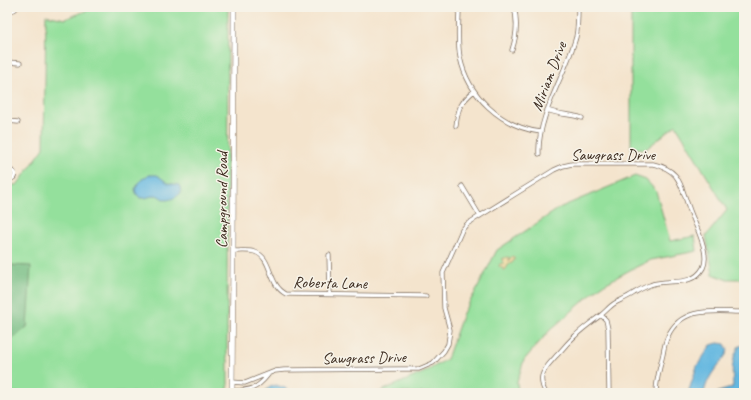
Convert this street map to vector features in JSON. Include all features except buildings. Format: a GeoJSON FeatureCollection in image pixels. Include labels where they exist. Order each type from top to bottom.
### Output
{"type":"FeatureCollection","features":[{"type":"Feature","properties":{"kind":"street"},"geometry":{"type":"LineString","coordinates":[[7,10],[13,11],[17,7]]}},
{"type":"Feature","properties":{"kind":"street","name":"Campground Road"},"geometry":{"type":"LineString","coordinates":[[232,392],[234,251],[234,7]]}},
{"type":"Feature","properties":{"kind":"street"},"geometry":{"type":"LineString","coordinates":[[459,7],[460,56],[463,68],[474,91],[490,110],[500,117],[524,129],[541,132]]}},
{"type":"Feature","properties":{"kind":"street"},"geometry":{"type":"LineString","coordinates":[[512,50],[517,27],[514,7]]}},
{"type":"Feature","properties":{"kind":"street","name":"Miriam Drive"},"geometry":{"type":"LineString","coordinates":[[539,154],[539,142],[547,110],[574,44],[578,26],[578,7]]}},
{"type":"Feature","properties":{"kind":"street"},"geometry":{"type":"LineString","coordinates":[[7,62],[20,63]]}},
{"type":"Feature","properties":{"kind":"street"},"geometry":{"type":"LineString","coordinates":[[456,126],[457,116],[462,103],[474,91]]}},
{"type":"Feature","properties":{"kind":"street"},"geometry":{"type":"LineString","coordinates":[[547,110],[559,114],[582,118]]}},
{"type":"Feature","properties":{"kind":"street"},"geometry":{"type":"LineString","coordinates":[[7,121],[18,122]]}},
{"type":"Feature","properties":{"kind":"street","name":"Sawgrass Drive"},"geometry":{"type":"LineString","coordinates":[[232,382],[245,383],[275,371],[284,370],[419,369],[433,363],[444,352],[448,344],[450,330],[444,308],[443,273],[462,230],[467,224],[554,170],[563,166],[572,164],[653,164],[668,169],[676,176],[681,184],[689,208],[700,233],[705,255],[704,268],[695,277],[686,280],[658,282],[614,304],[575,336],[545,369],[542,376],[542,384],[544,392],[546,393]]}},
{"type":"Feature","properties":{"kind":"street"},"geometry":{"type":"LineString","coordinates":[[7,172],[14,172],[14,178],[11,179],[7,177]]}},
{"type":"Feature","properties":{"kind":"street"},"geometry":{"type":"LineString","coordinates":[[462,186],[480,216]]}},
{"type":"Feature","properties":{"kind":"street","name":"Roberta Lane"},"geometry":{"type":"LineString","coordinates":[[234,251],[254,252],[262,256],[277,287],[286,294],[426,296]]}},
{"type":"Feature","properties":{"kind":"street"},"geometry":{"type":"LineString","coordinates":[[329,255],[330,295]]}},
{"type":"Feature","properties":{"kind":"street"},"geometry":{"type":"LineString","coordinates":[[656,393],[656,381],[667,338],[675,324],[686,316],[694,313],[744,312]]}},
{"type":"Feature","properties":{"kind":"street"},"geometry":{"type":"LineString","coordinates":[[601,315],[606,320],[608,329],[609,393]]}},
{"type":"Feature","properties":{"kind":"street"},"geometry":{"type":"LineString","coordinates":[[232,392],[253,389],[268,375]]}},
{"type":"Feature","properties":{"kind":"street"},"geometry":{"type":"LineString","coordinates":[[253,380],[256,387]]}},
{"type":"Feature","properties":{"kind":"green space"},"geometry":{"type":"Polygon","coordinates":[[[94,7],[228,7],[228,393],[7,393],[7,343],[27,327],[27,266],[7,265],[7,185],[17,185],[44,148],[46,15],[65,19],[94,7]]]}},
{"type":"Feature","properties":{"kind":"green space"},"geometry":{"type":"Polygon","coordinates":[[[631,7],[744,8],[744,279],[725,279],[713,274],[706,236],[727,210],[676,125],[646,149],[631,148],[631,7]]]}},
{"type":"Feature","properties":{"kind":"green space"},"geometry":{"type":"Polygon","coordinates":[[[635,176],[646,180],[656,191],[670,241],[695,236],[697,251],[651,260],[601,286],[550,330],[524,360],[517,382],[518,393],[377,393],[425,372],[447,359],[463,313],[497,250],[561,207],[635,176]]]}},
{"type":"Feature","properties":{"kind":"green space"},"geometry":{"type":"Polygon","coordinates":[[[7,265],[31,266],[27,327],[7,343],[7,265]]]}},
{"type":"Feature","properties":{"kind":"sand"},"geometry":{"type":"Polygon","coordinates":[[[507,257],[509,258],[509,261],[512,257],[514,260],[505,270],[503,270],[502,267],[499,266],[500,264],[504,263],[502,259],[507,257]]]}},
{"type":"Feature","properties":{"kind":"water"},"geometry":{"type":"Polygon","coordinates":[[[149,175],[157,175],[168,183],[179,185],[181,193],[174,198],[167,200],[156,195],[140,198],[135,189],[142,179],[149,175]]]}},
{"type":"Feature","properties":{"kind":"water"},"geometry":{"type":"Polygon","coordinates":[[[718,343],[725,344],[728,350],[725,357],[711,376],[704,393],[688,393],[697,366],[711,345],[718,343]]]}},
{"type":"Feature","properties":{"kind":"water"},"geometry":{"type":"Polygon","coordinates":[[[744,345],[744,393],[718,393],[733,386],[733,361],[739,346],[744,345]]]}},
{"type":"Feature","properties":{"kind":"water"},"geometry":{"type":"Polygon","coordinates":[[[276,385],[285,388],[291,393],[263,393],[270,387],[276,385]]]}}]}
